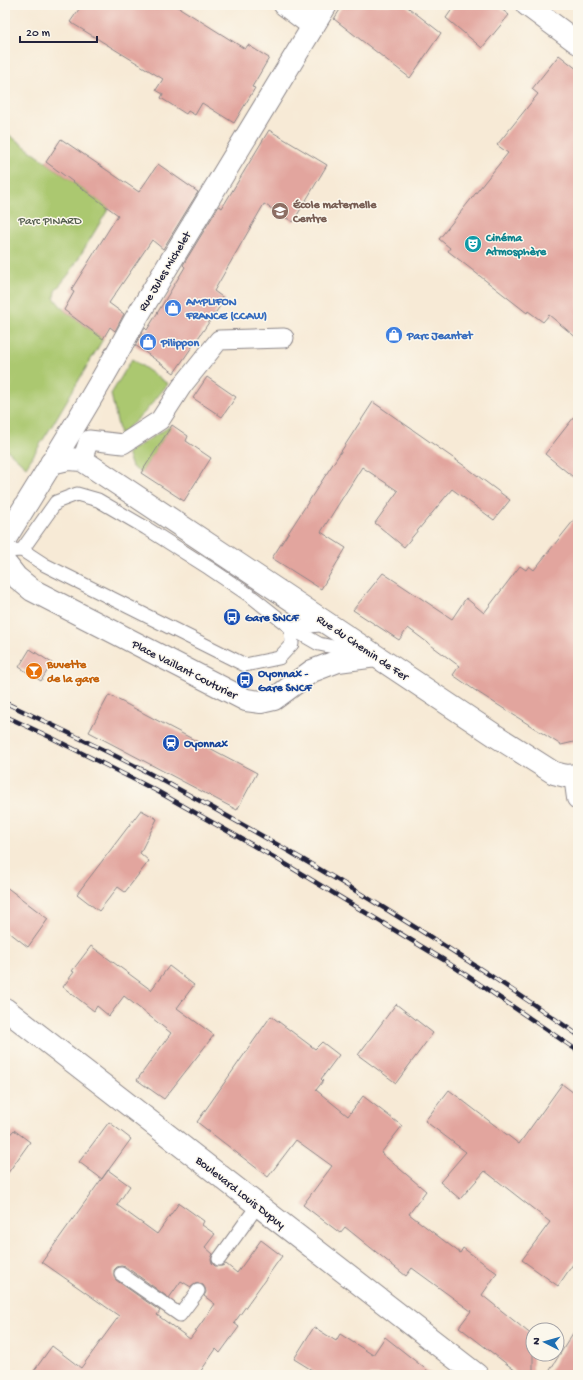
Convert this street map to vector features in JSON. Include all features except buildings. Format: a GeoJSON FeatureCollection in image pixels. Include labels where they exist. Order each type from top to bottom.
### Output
{"type":"FeatureCollection","features":[{"type":"Feature","properties":{"kind":"street"},"geometry":{"type":"LineString","coordinates":[[285,5],[313,26]]}},
{"type":"Feature","properties":{"kind":"street","name":"Rue Jules Michelet"},"geometry":{"type":"LineString","coordinates":[[14,545],[51,463],[118,352],[135,320],[326,5]]}},
{"type":"Feature","properties":{"kind":"street"},"geometry":{"type":"LineString","coordinates":[[527,5],[578,43]]}},
{"type":"Feature","properties":{"kind":"street"},"geometry":{"type":"LineString","coordinates":[[51,463],[68,459],[82,460],[89,440],[124,444],[160,420],[182,386],[219,340],[284,338]]}},
{"type":"Feature","properties":{"kind":"street","name":"Rue du Chemin de Fer"},"geometry":{"type":"LineString","coordinates":[[82,460],[554,773],[566,776],[576,776],[578,798]]}},
{"type":"Feature","properties":{"kind":"street","name":"Place Vaillant Couturier"},"geometry":{"type":"LineString","coordinates":[[5,563],[16,577],[32,590],[246,700],[261,702],[274,699],[312,671],[338,661],[376,656]]}},
{"type":"Feature","properties":{"kind":"street","name":"Boulevard Louis Dupuy"},"geometry":{"type":"LineString","coordinates":[[5,1009],[477,1375]]}},
{"type":"Feature","properties":{"kind":"lane"},"geometry":{"type":"LineString","coordinates":[[5,551],[14,545],[56,502],[77,494],[98,500],[146,528],[252,597],[291,628],[319,644],[376,656]]}},
{"type":"Feature","properties":{"kind":"lane"},"geometry":{"type":"LineString","coordinates":[[14,545],[45,565],[245,665],[279,658],[292,644],[291,628]]}},
{"type":"Feature","properties":{"kind":"lane"},"geometry":{"type":"LineString","coordinates":[[291,628],[329,624]]}},
{"type":"Feature","properties":{"kind":"lane"},"geometry":{"type":"LineString","coordinates":[[219,1259],[258,1205]]}},
{"type":"Feature","properties":{"kind":"lane"},"geometry":{"type":"LineString","coordinates":[[122,1274],[180,1315],[198,1291]]}},
{"type":"Feature","properties":{"kind":"green space","name":"Parc PINARD"},"geometry":{"type":"Polygon","coordinates":[[[5,132],[109,208],[69,274],[55,291],[54,298],[64,310],[103,339],[26,467],[5,448],[5,132]]]}},
{"type":"Feature","properties":{"kind":"green space"},"geometry":{"type":"Polygon","coordinates":[[[132,359],[168,384],[144,413],[120,435],[111,394],[132,359]]]}},
{"type":"Feature","properties":{"kind":"green space"},"geometry":{"type":"Polygon","coordinates":[[[172,425],[141,473],[132,467],[127,453],[172,425]]]}},
{"type":"Feature","properties":{"kind":"railway"},"geometry":{"type":"LineString","coordinates":[[8,704],[141,769],[320,869],[425,933],[578,1035]]}},
{"type":"Feature","properties":{"kind":"railway"},"geometry":{"type":"LineString","coordinates":[[5,716],[155,790],[277,859],[444,960],[578,1051]]}},
{"type":"Feature","properties":{"kind":"place","name":"École maternelle Centre"},"geometry":{"type":"Point","coordinates":[280,211]}},
{"type":"Feature","properties":{"kind":"place","name":"Cinéma Atmosphère"},"geometry":{"type":"Point","coordinates":[473,244]}},
{"type":"Feature","properties":{"kind":"place","name":"AMPLIFON FRANCE (CCAW)"},"geometry":{"type":"Point","coordinates":[173,308]}},
{"type":"Feature","properties":{"kind":"place","name":"Parc Jeantet"},"geometry":{"type":"Point","coordinates":[394,335]}},
{"type":"Feature","properties":{"kind":"place","name":"Pilippon"},"geometry":{"type":"Point","coordinates":[148,342]}},
{"type":"Feature","properties":{"kind":"place","name":"Gare SNCF"},"geometry":{"type":"Point","coordinates":[232,617]}},
{"type":"Feature","properties":{"kind":"place","name":"Buvette de la gare"},"geometry":{"type":"Point","coordinates":[34,671]}},
{"type":"Feature","properties":{"kind":"place","name":"Oyonnax - Gare SNCF"},"geometry":{"type":"Point","coordinates":[245,680]}},
{"type":"Feature","properties":{"kind":"place","name":"Oyonnax"},"geometry":{"type":"Point","coordinates":[171,743]}}]}
